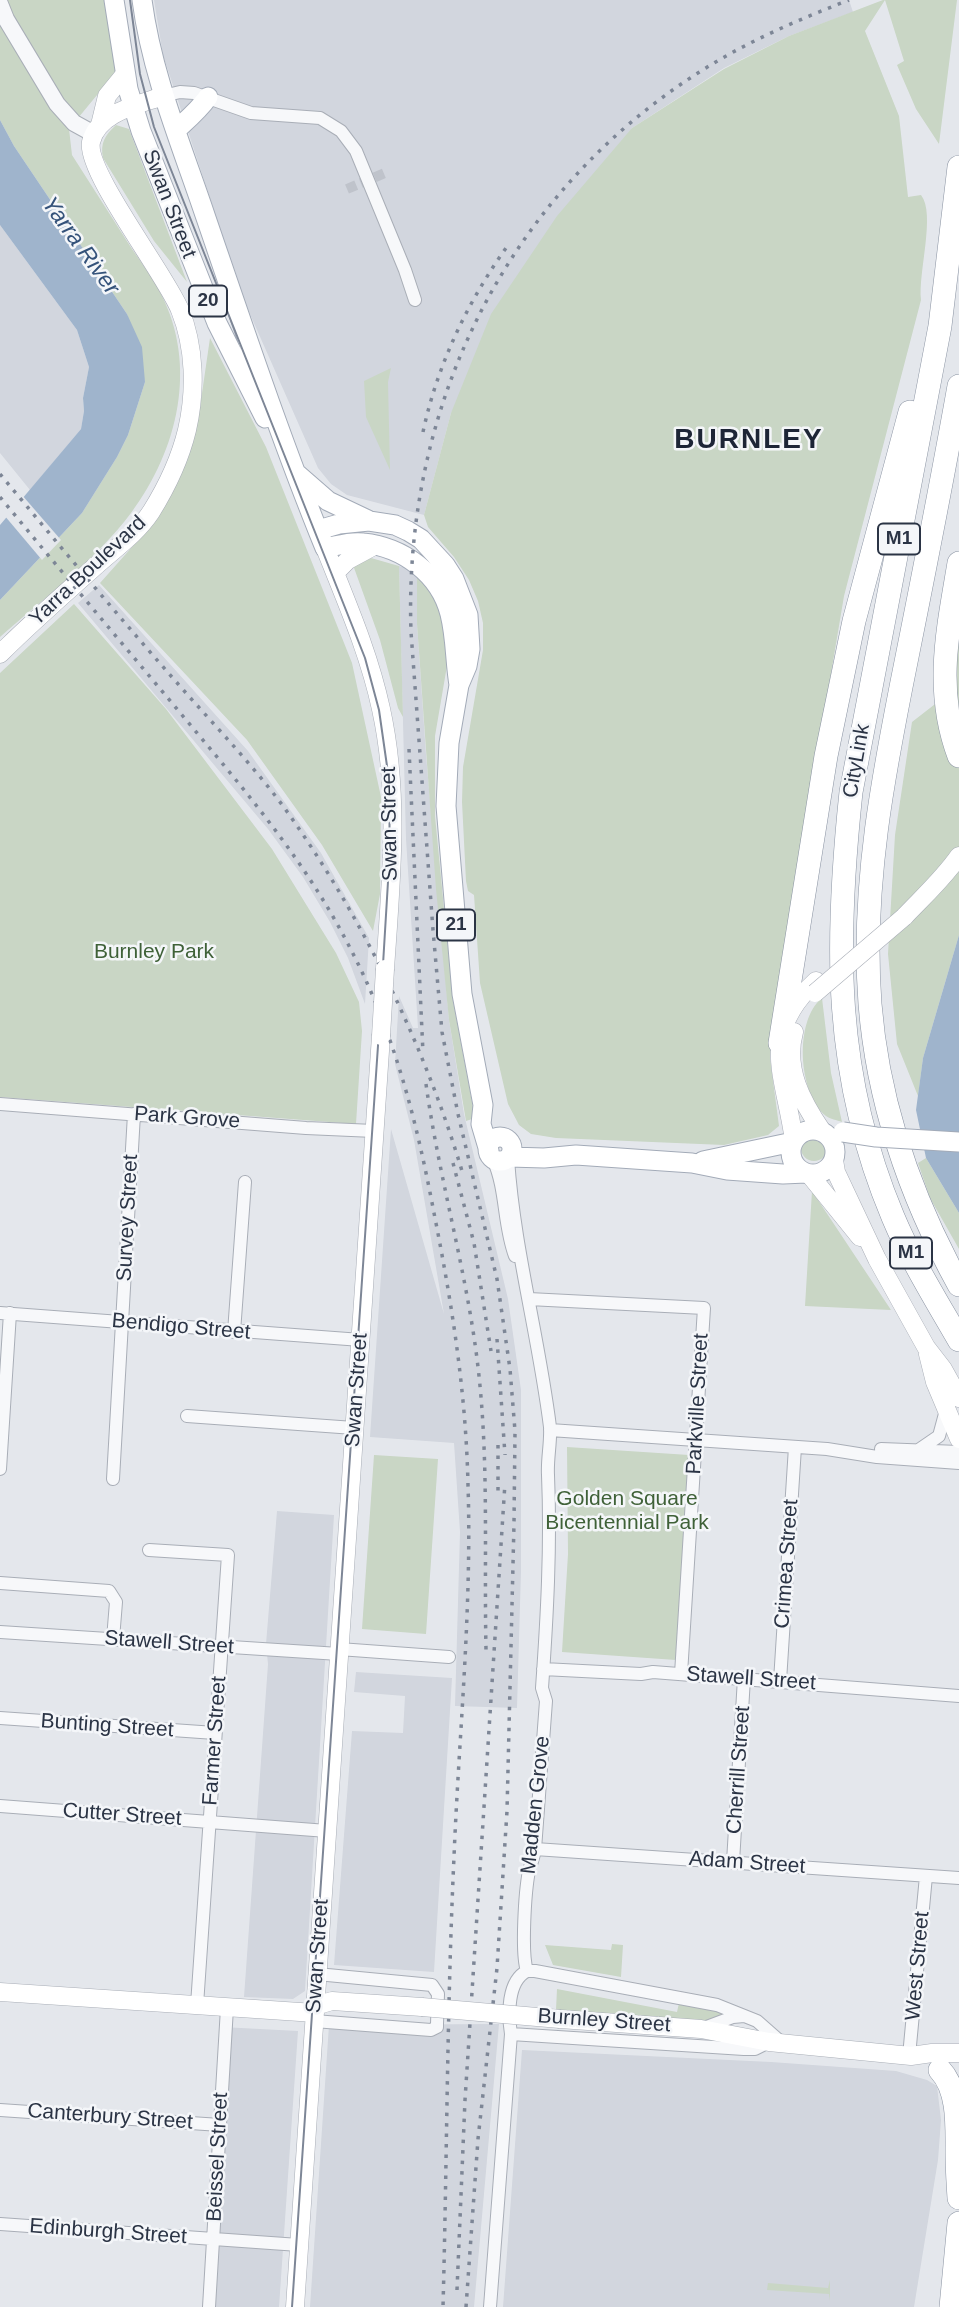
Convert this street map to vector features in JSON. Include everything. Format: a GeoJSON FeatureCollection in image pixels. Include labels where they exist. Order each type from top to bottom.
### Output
{"type":"FeatureCollection","features":[{"type":"Feature","properties":{"kind":"highway"},"geometry":{"type":"LineString","coordinates":[[780,1043],[829,745],[864,581],[911,407],[928,329],[959,147]]}},
{"type":"Feature","properties":{"kind":"highway","name":"CityLink"},"geometry":{"type":"LineString","coordinates":[[959,167],[940,326],[851,792],[843,863],[840,950],[841,995],[852,1088],[872,1162],[894,1220],[959,1340]]}},
{"type":"Feature","properties":{"kind":"highway","name":"CityLink"},"geometry":{"type":"LineString","coordinates":[[959,386],[881,787],[870,887],[869,962],[878,1064],[897,1143],[918,1203],[959,1285]]}},
{"type":"Feature","properties":{"kind":"highway"},"geometry":{"type":"LineString","coordinates":[[959,563],[944,657],[946,702],[959,756]]}},
{"type":"Feature","properties":{"kind":"highway"},"geometry":{"type":"LineString","coordinates":[[949,2072],[957,2102],[959,2198]]}},
{"type":"Feature","properties":{"kind":"highway"},"geometry":{"type":"LineString","coordinates":[[951,2307],[959,2223]]}},
{"type":"Feature","properties":{"kind":"main road","name":"20"},"geometry":{"type":"LineString","coordinates":[[114,0],[125,74],[133,107]]}},
{"type":"Feature","properties":{"kind":"main road","name":"20"},"geometry":{"type":"LineString","coordinates":[[142,0],[149,45],[163,96]]}},
{"type":"Feature","properties":{"kind":"main road"},"geometry":{"type":"LineString","coordinates":[[97,130],[107,96],[125,74]]}},
{"type":"Feature","properties":{"kind":"main road"},"geometry":{"type":"LineString","coordinates":[[97,130],[114,114],[163,96]]}},
{"type":"Feature","properties":{"kind":"main road","name":"Swan Street"},"geometry":{"type":"LineString","coordinates":[[163,96],[298,480],[367,657],[381,710],[390,762],[393,836],[381,1036],[295,2307]]}},
{"type":"Feature","properties":{"kind":"main road"},"geometry":{"type":"LineString","coordinates":[[176,130],[188,117],[196,113],[208,97]]}},
{"type":"Feature","properties":{"kind":"main road","name":"Swan Street"},"geometry":{"type":"LineString","coordinates":[[133,107],[216,323],[298,480]]}},
{"type":"Feature","properties":{"kind":"main road","name":"Yarra Boulevard"},"geometry":{"type":"LineString","coordinates":[[0,654],[45,610],[116,550],[150,513],[170,477],[187,428],[192,371],[185,326],[173,296],[97,171],[90,146],[97,130]]}},
{"type":"Feature","properties":{"kind":"main road"},"geometry":{"type":"LineString","coordinates":[[298,480],[332,503],[369,520]]}},
{"type":"Feature","properties":{"kind":"main road","name":"Madden Grove"},"geometry":{"type":"LineString","coordinates":[[321,539],[339,524],[369,520],[396,525],[421,539],[435,552],[454,579],[468,615],[470,632],[467,666],[459,685],[447,762],[448,834],[462,994],[483,1105],[481,1125],[503,1151]]}},
{"type":"Feature","properties":{"kind":"main road","name":"Madden Grove"},"geometry":{"type":"LineString","coordinates":[[321,539],[374,546],[412,559],[428,574],[442,594],[453,625],[459,685]]}},
{"type":"Feature","properties":{"kind":"main road"},"geometry":{"type":"LineString","coordinates":[[335,573],[348,560],[374,546]]}},
{"type":"Feature","properties":{"kind":"main road"},"geometry":{"type":"LineString","coordinates":[[877,1259],[808,1173],[796,1166],[792,1159],[793,1141],[779,1070],[780,1043],[794,1009],[816,987],[908,910],[946,874],[959,856]]}},
{"type":"Feature","properties":{"kind":"main road"},"geometry":{"type":"LineString","coordinates":[[816,987],[797,1021],[792,1038],[791,1062],[799,1092],[834,1143],[836,1172],[877,1259],[926,1347],[943,1369],[959,1439]]}},
{"type":"Feature","properties":{"kind":"main road"},"geometry":{"type":"LineString","coordinates":[[692,1163],[793,1141],[808,1129],[834,1143],[876,1137],[959,1142]]}},
{"type":"Feature","properties":{"kind":"main road"},"geometry":{"type":"LineString","coordinates":[[503,1151],[692,1163],[727,1170],[808,1173],[824,1171],[834,1143]]}},
{"type":"Feature","properties":{"kind":"main road","name":"Burnley Street"},"geometry":{"type":"LineString","coordinates":[[0,1992],[314,2014],[332,2001],[701,2029],[775,2042],[910,2056],[959,2053]]}},
{"type":"Feature","properties":{"kind":"main road","name":"Burnley Street"},"geometry":{"type":"LineString","coordinates":[[910,2056],[949,2072]]}},
{"type":"Feature","properties":{"kind":"street"},"geometry":{"type":"LineString","coordinates":[[0,4],[6,19],[57,104],[74,123],[97,130]]}},
{"type":"Feature","properties":{"kind":"street"},"geometry":{"type":"LineString","coordinates":[[163,96],[180,92],[208,97],[251,113],[320,118],[341,131],[356,150],[415,300]]}},
{"type":"Feature","properties":{"kind":"street","name":"Park Grove"},"geometry":{"type":"LineString","coordinates":[[0,1104],[374,1131]]}},
{"type":"Feature","properties":{"kind":"street","name":"Survey Street"},"geometry":{"type":"LineString","coordinates":[[113,1479],[134,1114]]}},
{"type":"Feature","properties":{"kind":"street","name":"Madden Grove"},"geometry":{"type":"LineString","coordinates":[[503,1151],[502,1182],[509,1238],[529,1299],[550,1430],[550,1548],[542,1688],[546,1701],[535,1849],[529,1873],[524,1941],[523,1959],[527,1971]]}},
{"type":"Feature","properties":{"kind":"street"},"geometry":{"type":"LineString","coordinates":[[234,1332],[245,1181]]}},
{"type":"Feature","properties":{"kind":"street","name":"Parkville Street"},"geometry":{"type":"LineString","coordinates":[[529,1299],[704,1308],[681,1674]]}},
{"type":"Feature","properties":{"kind":"street"},"geometry":{"type":"LineString","coordinates":[[0,1469],[5,1313]]}},
{"type":"Feature","properties":{"kind":"street","name":"Bendigo Street"},"geometry":{"type":"LineString","coordinates":[[5,1313],[361,1340]]}},
{"type":"Feature","properties":{"kind":"street"},"geometry":{"type":"LineString","coordinates":[[919,1450],[939,1436],[953,1404]]}},
{"type":"Feature","properties":{"kind":"street"},"geometry":{"type":"LineString","coordinates":[[187,1416],[354,1428]]}},
{"type":"Feature","properties":{"kind":"street"},"geometry":{"type":"LineString","coordinates":[[550,1430],[845,1451],[959,1451]]}},
{"type":"Feature","properties":{"kind":"street","name":"Crimea Street"},"geometry":{"type":"LineString","coordinates":[[780,1681],[795,1447]]}},
{"type":"Feature","properties":{"kind":"street"},"geometry":{"type":"LineString","coordinates":[[845,1451],[877,1457],[959,1464]]}},
{"type":"Feature","properties":{"kind":"street","name":"Farmer Street"},"geometry":{"type":"LineString","coordinates":[[149,1550],[228,1555],[197,2006]]}},
{"type":"Feature","properties":{"kind":"street"},"geometry":{"type":"LineString","coordinates":[[0,1583],[109,1591],[116,1602],[113,1639]]}},
{"type":"Feature","properties":{"kind":"street","name":"Stawell Street"},"geometry":{"type":"LineString","coordinates":[[0,1632],[449,1657]]}},
{"type":"Feature","properties":{"kind":"street","name":"Stawell Street"},"geometry":{"type":"LineString","coordinates":[[543,1669],[744,1678],[959,1696]]}},
{"type":"Feature","properties":{"kind":"street","name":"Cherrill Street"},"geometry":{"type":"LineString","coordinates":[[733,1862],[744,1678]]}},
{"type":"Feature","properties":{"kind":"street","name":"Bunting Street"},"geometry":{"type":"LineString","coordinates":[[0,1718],[215,1733]]}},
{"type":"Feature","properties":{"kind":"street","name":"Cutter Street"},"geometry":{"type":"LineString","coordinates":[[0,1806],[327,1831]]}},
{"type":"Feature","properties":{"kind":"street","name":"Adam Street"},"geometry":{"type":"LineString","coordinates":[[535,1849],[959,1878]]}},
{"type":"Feature","properties":{"kind":"street","name":"West Street"},"geometry":{"type":"LineString","coordinates":[[910,2056],[926,1876]]}},
{"type":"Feature","properties":{"kind":"street","name":"Burnley Street"},"geometry":{"type":"LineString","coordinates":[[511,2034],[744,2049],[755,2049],[775,2042],[760,2023],[711,2003],[535,1970],[527,1971]]}},
{"type":"Feature","properties":{"kind":"street"},"geometry":{"type":"LineString","coordinates":[[490,2307],[513,1989],[517,1978],[527,1971]]}},
{"type":"Feature","properties":{"kind":"street","name":"Burnley Street"},"geometry":{"type":"LineString","coordinates":[[314,2014],[431,2030],[437,2028],[438,1994],[432,1984],[317,1974]]}},
{"type":"Feature","properties":{"kind":"street","name":"Beissel Street"},"geometry":{"type":"LineString","coordinates":[[209,2307],[227,2008]]}},
{"type":"Feature","properties":{"kind":"street"},"geometry":{"type":"LineString","coordinates":[[701,2029],[733,2017],[745,2016]]}},
{"type":"Feature","properties":{"kind":"street","name":"Canterbury Street"},"geometry":{"type":"LineString","coordinates":[[0,2109],[220,2125]]}},
{"type":"Feature","properties":{"kind":"street","name":"Edinburgh Street"},"geometry":{"type":"LineString","coordinates":[[0,2224],[299,2245]]}},
{"type":"Feature","properties":{"kind":"shaded area"},"geometry":{"type":"Polygon","coordinates":[[[154,0],[849,0],[853,12],[789,36],[724,68],[632,128],[451,413],[424,515],[347,495],[331,484],[318,468],[242,296],[163,55],[154,0]]]}},
{"type":"Feature","properties":{"kind":"shaded area"},"geometry":{"type":"Polygon","coordinates":[[[0,225],[77,330],[89,367],[81,429],[30,490],[0,453],[0,225]]]}},
{"type":"Feature","properties":{"kind":"shaded area"},"geometry":{"type":"Polygon","coordinates":[[[399,566],[417,571],[417,624],[426,755],[449,1020],[464,1114],[508,1299],[521,1390],[521,1571],[517,1708],[455,1706],[460,1532],[454,1443],[370,1437],[391,1129],[444,1314],[414,1140],[395,1064],[399,996],[413,1028],[418,1028],[406,839],[399,566]]]}},
{"type":"Feature","properties":{"kind":"shaded area"},"geometry":{"type":"Polygon","coordinates":[[[99,585],[248,751],[321,853],[369,938],[365,1004],[348,958],[303,877],[268,829],[78,603],[99,585]]]}},
{"type":"Feature","properties":{"kind":"shaded area"},"geometry":{"type":"Polygon","coordinates":[[[277,1511],[334,1515],[305,1991],[293,1999],[244,1997],[277,1511]]]}},
{"type":"Feature","properties":{"kind":"shaded area"},"geometry":{"type":"Polygon","coordinates":[[[356,1672],[452,1678],[434,1972],[334,1965],[352,1731],[403,1733],[405,1696],[354,1692],[356,1672]]]}},
{"type":"Feature","properties":{"kind":"shaded area"},"geometry":{"type":"Polygon","coordinates":[[[499,2024],[474,2307],[310,2307],[329,2025],[499,2024]]]}},
{"type":"Feature","properties":{"kind":"shaded area"},"geometry":{"type":"Polygon","coordinates":[[[222,2027],[298,2031],[279,2307],[205,2307],[222,2027]]]}},
{"type":"Feature","properties":{"kind":"shaded area"},"geometry":{"type":"Polygon","coordinates":[[[522,2050],[896,2071],[927,2080],[937,2086],[941,2120],[938,2160],[914,2307],[503,2307],[522,2050]]]}},
{"type":"Feature","properties":{"kind":"green space"},"geometry":{"type":"Polygon","coordinates":[[[0,0],[105,0],[116,72],[69,129],[72,155],[161,294],[172,321],[179,350],[180,378],[178,407],[171,435],[161,462],[131,513],[86,563],[0,637],[0,600],[82,513],[128,435],[145,382],[127,314],[14,146],[0,120],[0,0]]]}},
{"type":"Feature","properties":{"kind":"green space"},"geometry":{"type":"Polygon","coordinates":[[[883,0],[865,31],[899,116],[908,197],[921,195],[925,204],[927,229],[921,300],[844,596],[773,1020],[770,1058],[779,1126],[768,1135],[724,1145],[556,1138],[531,1134],[519,1125],[508,1104],[480,983],[474,895],[468,891],[466,881],[463,767],[483,650],[483,623],[469,580],[454,557],[428,527],[424,515],[451,413],[491,314],[557,216],[632,128],[724,69],[789,36],[883,0]]]}},
{"type":"Feature","properties":{"kind":"green space"},"geometry":{"type":"Polygon","coordinates":[[[885,0],[957,0],[939,144],[916,109],[897,65],[904,61],[885,0]]]}},
{"type":"Feature","properties":{"kind":"green space"},"geometry":{"type":"Polygon","coordinates":[[[116,125],[129,129],[187,282],[154,241],[103,158],[104,140],[116,125]]]}},
{"type":"Feature","properties":{"kind":"green space"},"geometry":{"type":"Polygon","coordinates":[[[210,338],[266,447],[352,663],[381,797],[380,894],[373,931],[322,845],[247,740],[100,583],[157,519],[201,400],[210,338]]]}},
{"type":"Feature","properties":{"kind":"green space"},"geometry":{"type":"Polygon","coordinates":[[[391,368],[388,382],[390,470],[366,417],[364,381],[391,368]]]}},
{"type":"Feature","properties":{"kind":"green space"},"geometry":{"type":"Polygon","coordinates":[[[371,558],[399,566],[403,717],[398,708],[380,640],[353,565],[371,558]]]}},
{"type":"Feature","properties":{"kind":"green space"},"geometry":{"type":"Polygon","coordinates":[[[417,571],[442,605],[449,654],[435,736],[435,816],[453,1001],[475,1118],[466,1121],[449,1020],[436,889],[417,624],[417,571]]]}},
{"type":"Feature","properties":{"kind":"green space","name":"Burnley Park"},"geometry":{"type":"Polygon","coordinates":[[[74,604],[166,709],[272,849],[336,953],[359,1002],[362,1031],[356,1124],[0,1097],[0,673],[74,604]]]}},
{"type":"Feature","properties":{"kind":"green space"},"geometry":{"type":"Polygon","coordinates":[[[959,604],[959,935],[923,1058],[918,1096],[897,1044],[888,954],[895,835],[912,722],[939,701],[959,604]]]}},
{"type":"Feature","properties":{"kind":"green space"},"geometry":{"type":"Polygon","coordinates":[[[822,998],[831,1073],[842,1122],[826,1116],[817,1106],[805,1075],[803,1057],[807,1023],[813,1008],[822,998]]]}},
{"type":"Feature","properties":{"kind":"green space"},"geometry":{"type":"Polygon","coordinates":[[[814,1135],[823,1139],[827,1148],[823,1157],[814,1161],[805,1157],[801,1148],[805,1139],[814,1135]]]}},
{"type":"Feature","properties":{"kind":"green space"},"geometry":{"type":"Polygon","coordinates":[[[926,1158],[959,1213],[959,1249],[930,1198],[918,1163],[926,1158]]]}},
{"type":"Feature","properties":{"kind":"green space"},"geometry":{"type":"Polygon","coordinates":[[[812,1191],[891,1310],[805,1306],[812,1191]]]}},
{"type":"Feature","properties":{"kind":"green space","name":"Golden Square Bicentennial Park"},"geometry":{"type":"Polygon","coordinates":[[[567,1447],[689,1455],[676,1660],[562,1652],[568,1554],[567,1447]]]}},
{"type":"Feature","properties":{"kind":"green space"},"geometry":{"type":"Polygon","coordinates":[[[374,1455],[438,1459],[426,1634],[362,1629],[374,1455]]]}},
{"type":"Feature","properties":{"kind":"green space"},"geometry":{"type":"Polygon","coordinates":[[[612,1944],[623,1945],[621,1977],[553,1965],[545,1945],[611,1950],[612,1944]]]}},
{"type":"Feature","properties":{"kind":"green space"},"geometry":{"type":"Polygon","coordinates":[[[557,1989],[677,2012],[679,2003],[728,2014],[708,2022],[556,2010],[557,1989]]]}},
{"type":"Feature","properties":{"kind":"green space"},"geometry":{"type":"Polygon","coordinates":[[[830,2280],[830,2301],[829,2294],[767,2290],[768,2283],[828,2288],[830,2280]]]}},
{"type":"Feature","properties":{"kind":"water","name":"Yarra River"},"geometry":{"type":"Polygon","coordinates":[[[0,120],[14,146],[127,314],[142,347],[145,382],[128,435],[82,513],[0,600],[0,525],[81,429],[89,367],[77,330],[0,225],[0,120]]]}},
{"type":"Feature","properties":{"kind":"water"},"geometry":{"type":"Polygon","coordinates":[[[959,935],[959,1213],[926,1158],[916,1110],[923,1058],[959,935]]]}},
{"type":"Feature","properties":{"kind":"pier"},"geometry":{"type":"Polygon","coordinates":[[[22,495],[61,540],[42,560],[4,515],[22,495]]]}},
{"type":"Feature","properties":{"kind":"tunnel"},"geometry":{"type":"LineString","coordinates":[[347,189],[385,173]]}},
{"type":"Feature","properties":{"kind":"tram line"},"geometry":{"type":"LineString","coordinates":[[130,0],[140,74],[154,127],[365,658],[379,710],[390,787],[389,865],[379,1031],[292,2307]]}},
{"type":"Feature","properties":{"kind":"railway"},"geometry":{"type":"LineString","coordinates":[[466,2307],[478,2139],[497,1968],[507,1811],[515,1431],[510,1369],[497,1279],[458,1114],[442,1032],[411,632],[413,548],[426,466],[448,387],[481,312],[522,242],[573,178],[633,121],[701,71],[774,32],[849,0]]}},
{"type":"Feature","properties":{"kind":"railway"},"geometry":{"type":"LineString","coordinates":[[423,432],[436,383],[455,336],[506,248]]}},
{"type":"Feature","properties":{"kind":"railway"},"geometry":{"type":"LineString","coordinates":[[0,474],[258,775],[312,847],[388,981],[429,1076],[462,1171]]}},
{"type":"Feature","properties":{"kind":"railway"},"geometry":{"type":"LineString","coordinates":[[0,497],[227,770],[292,853],[331,913],[364,977],[391,1042],[411,1109],[441,1247],[452,1315],[464,1416],[468,1485],[467,1625],[450,1969],[443,2307]]}},
{"type":"Feature","properties":{"kind":"railway"},"geometry":{"type":"LineString","coordinates":[[409,749],[423,1053]]}},
{"type":"Feature","properties":{"kind":"railway"},"geometry":{"type":"LineString","coordinates":[[426,1084],[478,1367],[485,1473],[486,1650]]}},
{"type":"Feature","properties":{"kind":"railway"},"geometry":{"type":"LineString","coordinates":[[453,1163],[474,1243],[491,1351]]}},
{"type":"Feature","properties":{"kind":"railway"},"geometry":{"type":"LineString","coordinates":[[497,1339],[505,1455]]}},
{"type":"Feature","properties":{"kind":"railway"},"geometry":{"type":"LineString","coordinates":[[498,1445],[498,1494]]}},
{"type":"Feature","properties":{"kind":"railway"},"geometry":{"type":"LineString","coordinates":[[457,2290],[465,2100],[505,1483]]}},
{"type":"Feature","properties":{"kind":"district","name":"BURNLEY"},"geometry":{"type":"Point","coordinates":[749,440]}}]}
